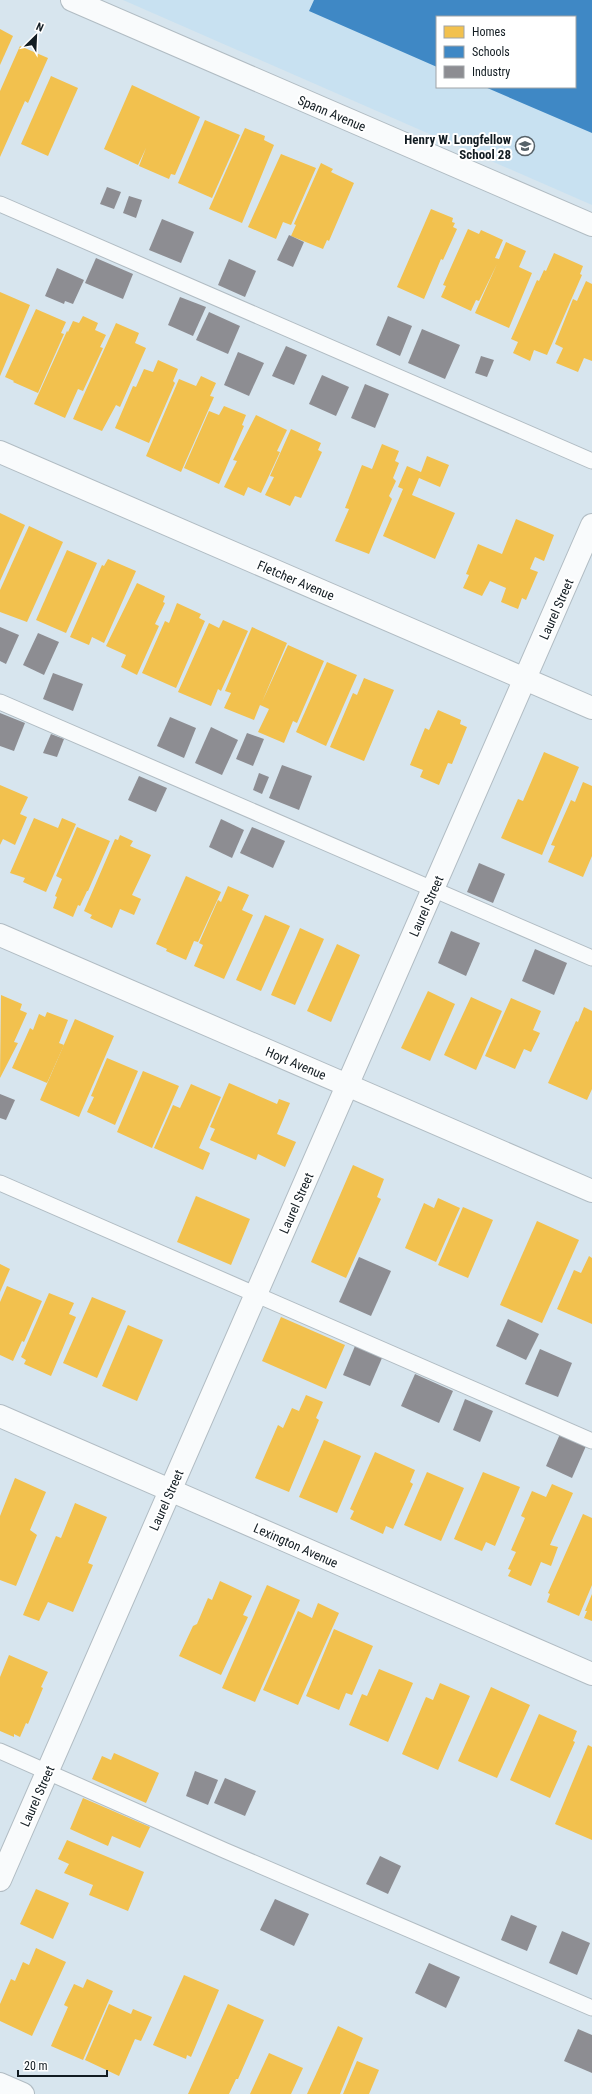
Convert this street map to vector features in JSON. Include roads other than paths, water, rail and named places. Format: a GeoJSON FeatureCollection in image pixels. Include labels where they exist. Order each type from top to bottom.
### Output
{"type":"FeatureCollection","features":[{"type":"Feature","properties":{"kind":"street","name":"Spann Avenue"},"geometry":{"type":"LineString","coordinates":[[72,0],[592,225]]}},
{"type":"Feature","properties":{"kind":"street","name":"Fletcher Avenue"},"geometry":{"type":"LineString","coordinates":[[0,452],[592,708]]}},
{"type":"Feature","properties":{"kind":"street","name":"Laurel Street"},"geometry":{"type":"LineString","coordinates":[[0,1880],[592,525]]}},
{"type":"Feature","properties":{"kind":"street","name":"Hoyt Avenue"},"geometry":{"type":"LineString","coordinates":[[0,935],[592,1191]]}},
{"type":"Feature","properties":{"kind":"street","name":"Lexington Avenue"},"geometry":{"type":"LineString","coordinates":[[0,1416],[592,1674]]}},
{"type":"Feature","properties":{"kind":"street"},"geometry":{"type":"LineString","coordinates":[[0,2084],[23,2094]]}},
{"type":"Feature","properties":{"kind":"lane"},"geometry":{"type":"LineString","coordinates":[[0,204],[592,461]]}},
{"type":"Feature","properties":{"kind":"lane"},"geometry":{"type":"LineString","coordinates":[[0,702],[592,958]]}},
{"type":"Feature","properties":{"kind":"lane"},"geometry":{"type":"LineString","coordinates":[[0,1183],[592,1441]]}},
{"type":"Feature","properties":{"kind":"lane"},"geometry":{"type":"LineString","coordinates":[[0,1750],[226,1851],[592,2008]]}},
{"type":"Feature","properties":{"kind":"place","name":"Henry W. Longfellow School 28"},"geometry":{"type":"Point","coordinates":[525,146]}}]}
